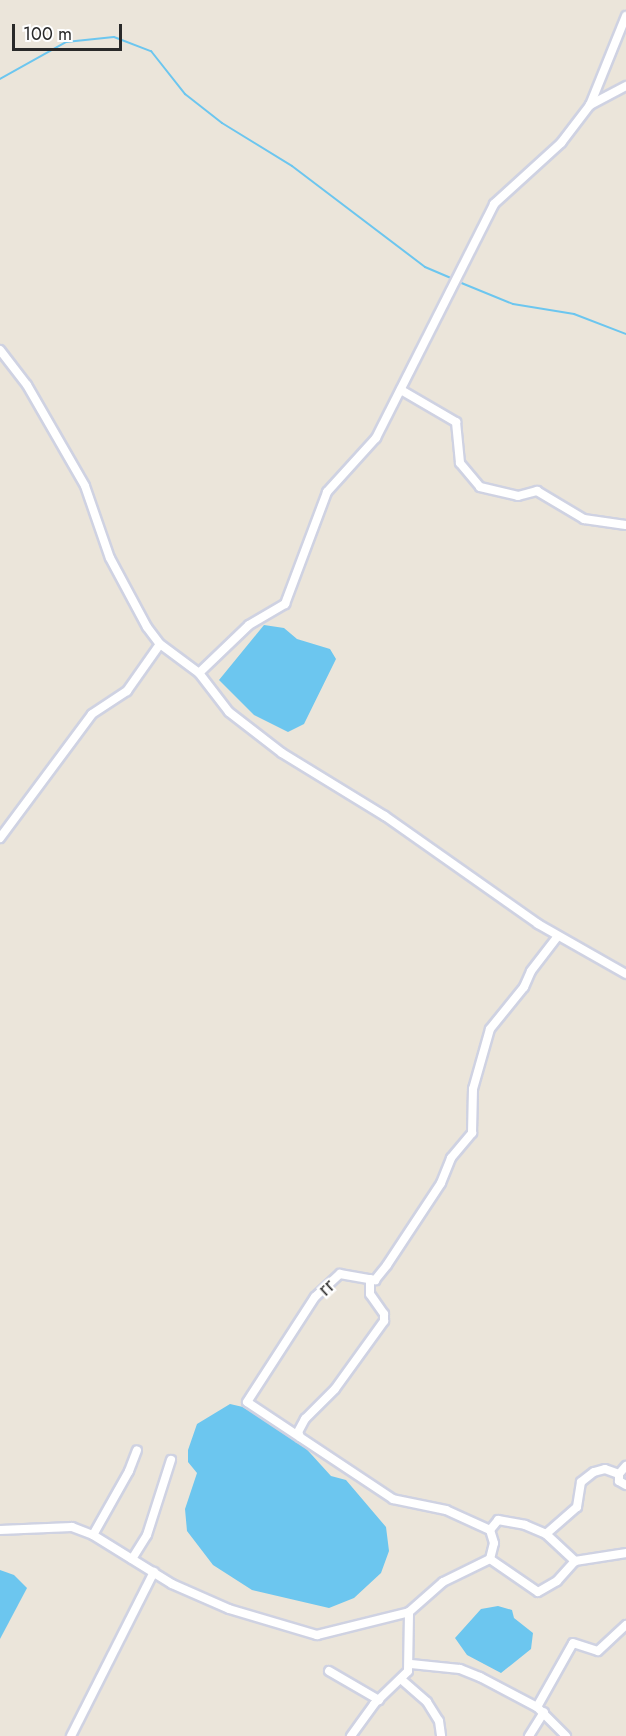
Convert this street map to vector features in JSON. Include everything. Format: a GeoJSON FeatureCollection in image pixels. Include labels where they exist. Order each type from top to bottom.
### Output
{"type":"FeatureCollection","features":[{"type":"Feature","properties":{"kind":"street"},"geometry":{"type":"LineString","coordinates":[[199,673],[249,625],[285,604],[327,492],[376,438],[494,204],[561,143],[590,105],[626,16]]}},
{"type":"Feature","properties":{"kind":"street"},"geometry":{"type":"LineString","coordinates":[[590,105],[626,86]]}},
{"type":"Feature","properties":{"kind":"street"},"geometry":{"type":"LineString","coordinates":[[0,350],[27,385],[85,486],[110,558],[147,627],[160,644],[199,673],[230,712],[282,753],[385,816],[558,936],[626,974]]}},
{"type":"Feature","properties":{"kind":"street"},"geometry":{"type":"LineString","coordinates":[[400,390],[456,422],[460,463],[480,487],[518,496],[537,491],[584,519],[626,525]]}},
{"type":"Feature","properties":{"kind":"street"},"geometry":{"type":"LineString","coordinates":[[0,838],[92,714],[127,690],[160,644]]}},
{"type":"Feature","properties":{"kind":"street"},"geometry":{"type":"LineString","coordinates":[[300,1437],[305,1419],[335,1389],[384,1322],[384,1314],[370,1294],[370,1279],[380,1275],[441,1183],[451,1158],[472,1133],[473,1089],[490,1029],[524,987],[558,936]]}},
{"type":"Feature","properties":{"kind":"street","name":"rr"},"geometry":{"type":"LineString","coordinates":[[370,1279],[340,1274],[315,1297],[247,1402],[393,1499],[446,1510],[490,1530]]}},
{"type":"Feature","properties":{"kind":"street"},"geometry":{"type":"LineString","coordinates":[[93,1535],[129,1471],[136,1450]]}},
{"type":"Feature","properties":{"kind":"street"},"geometry":{"type":"LineString","coordinates":[[132,1559],[147,1535],[171,1460]]}},
{"type":"Feature","properties":{"kind":"street"},"geometry":{"type":"LineString","coordinates":[[626,1466],[619,1474],[619,1481],[626,1485]]}},
{"type":"Feature","properties":{"kind":"street"},"geometry":{"type":"LineString","coordinates":[[546,1534],[577,1507],[581,1482],[594,1472],[605,1469],[619,1474]]}},
{"type":"Feature","properties":{"kind":"street"},"geometry":{"type":"LineString","coordinates":[[0,1530],[57,1525],[93,1535],[154,1572],[229,1609],[317,1635],[409,1612],[443,1582],[490,1559],[494,1543],[490,1530],[498,1520],[546,1534],[575,1561]]}},
{"type":"Feature","properties":{"kind":"street"},"geometry":{"type":"LineString","coordinates":[[490,1559],[538,1592],[557,1581],[575,1561],[626,1553]]}},
{"type":"Feature","properties":{"kind":"street"},"geometry":{"type":"LineString","coordinates":[[71,1736],[154,1572]]}},
{"type":"Feature","properties":{"kind":"street"},"geometry":{"type":"LineString","coordinates":[[351,1736],[378,1700],[402,1680],[411,1664],[409,1612]]}},
{"type":"Feature","properties":{"kind":"street"},"geometry":{"type":"LineString","coordinates":[[529,1736],[573,1643],[598,1651],[626,1625]]}},
{"type":"Feature","properties":{"kind":"street"},"geometry":{"type":"LineString","coordinates":[[411,1664],[460,1669],[540,1710],[566,1736]]}},
{"type":"Feature","properties":{"kind":"street"},"geometry":{"type":"LineString","coordinates":[[328,1671],[378,1700]]}},
{"type":"Feature","properties":{"kind":"street"},"geometry":{"type":"LineString","coordinates":[[402,1680],[427,1702],[439,1721],[441,1736]]}},
{"type":"Feature","properties":{"kind":"water"},"geometry":{"type":"Polygon","coordinates":[[[264,625],[284,628],[297,639],[330,649],[336,659],[304,724],[288,732],[254,715],[219,680],[264,625]]]}},
{"type":"Feature","properties":{"kind":"water"},"geometry":{"type":"Polygon","coordinates":[[[230,1404],[243,1407],[301,1443],[331,1476],[346,1480],[386,1527],[389,1551],[381,1573],[354,1598],[329,1608],[252,1590],[213,1565],[187,1531],[185,1509],[197,1473],[188,1462],[188,1450],[197,1424],[230,1404]]]}},
{"type":"Feature","properties":{"kind":"water"},"geometry":{"type":"Polygon","coordinates":[[[0,1570],[14,1575],[27,1588],[0,1639],[0,1570]]]}},
{"type":"Feature","properties":{"kind":"water"},"geometry":{"type":"Polygon","coordinates":[[[498,1606],[512,1610],[514,1618],[533,1633],[531,1649],[501,1673],[467,1655],[455,1638],[481,1609],[498,1606]]]}},
{"type":"Feature","properties":{"kind":"waterway"},"geometry":{"type":"LineString","coordinates":[[0,79],[66,42],[114,37],[151,51],[185,94],[222,123],[292,166],[425,267],[453,279]]}},
{"type":"Feature","properties":{"kind":"waterway"},"geometry":{"type":"LineString","coordinates":[[459,282],[513,304],[574,314],[626,334]]}}]}
